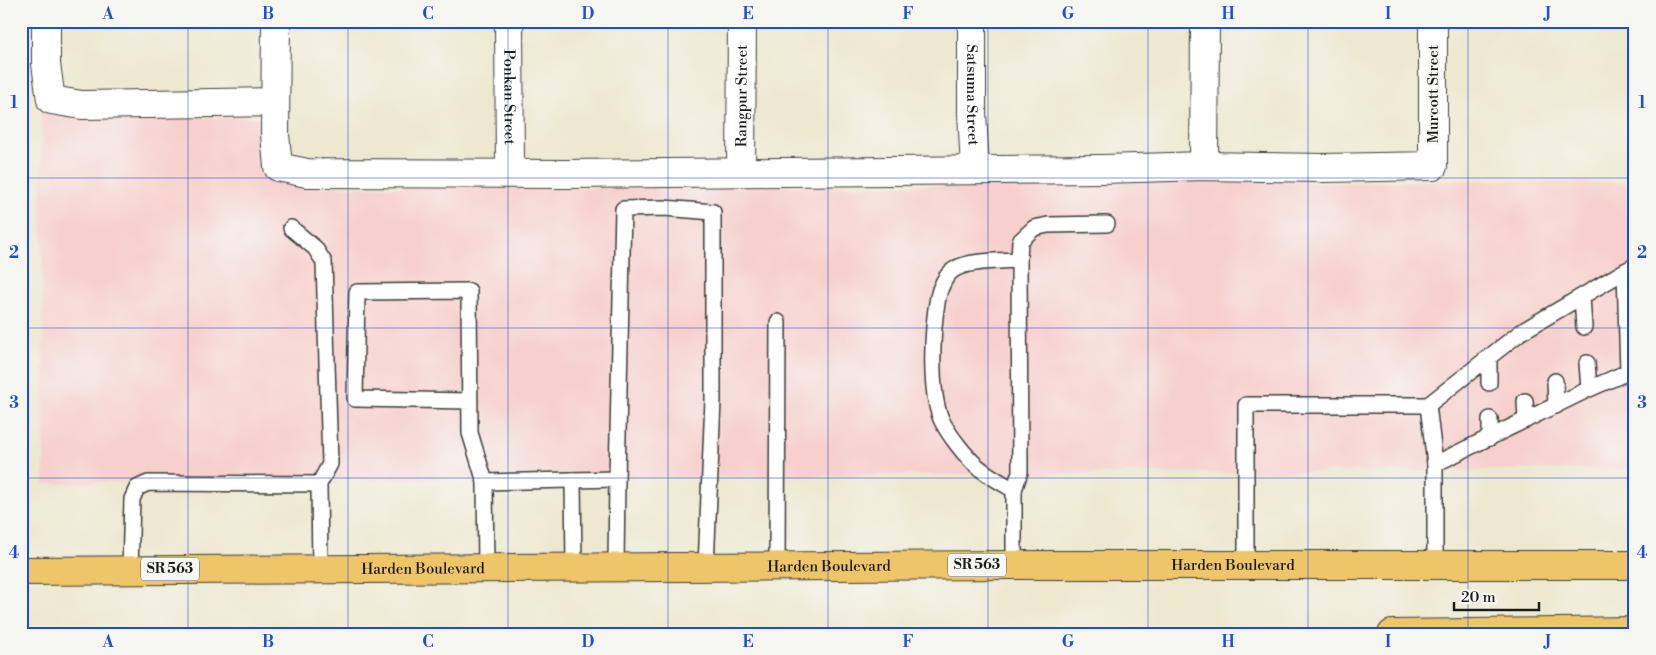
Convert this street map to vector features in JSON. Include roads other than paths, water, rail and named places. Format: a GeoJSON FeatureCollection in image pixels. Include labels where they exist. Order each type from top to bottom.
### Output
{"type":"FeatureCollection","features":[{"type":"Feature","properties":{"kind":"main road","name":"Harden Boulevard"},"geometry":{"type":"LineString","coordinates":[[21,571],[1014,565],[1635,565]]}},
{"type":"Feature","properties":{"kind":"main road"},"geometry":{"type":"LineString","coordinates":[[1392,634],[1635,631]]}},
{"type":"Feature","properties":{"kind":"street"},"geometry":{"type":"LineString","coordinates":[[46,21],[46,64],[51,100],[82,105],[275,102]]}},
{"type":"Feature","properties":{"kind":"street"},"geometry":{"type":"LineString","coordinates":[[276,21],[275,134],[278,167],[306,172],[510,172],[567,174],[1104,169],[1204,166],[1205,21]]}},
{"type":"Feature","properties":{"kind":"street","name":"Ponkan Street"},"geometry":{"type":"LineString","coordinates":[[509,21],[510,172]]}},
{"type":"Feature","properties":{"kind":"street","name":"Rangpur Street"},"geometry":{"type":"LineString","coordinates":[[741,171],[742,21]]}},
{"type":"Feature","properties":{"kind":"street","name":"Satsuma Street"},"geometry":{"type":"LineString","coordinates":[[972,21],[972,112],[975,169]]}},
{"type":"Feature","properties":{"kind":"street","name":"Murcott Street"},"geometry":{"type":"LineString","coordinates":[[1204,166],[1324,168],[1432,166],[1433,21]]}},
{"type":"Feature","properties":{"kind":"lane"},"geometry":{"type":"LineString","coordinates":[[616,567],[623,208],[674,208],[712,212],[713,400],[706,567]]}},
{"type":"Feature","properties":{"kind":"lane"},"geometry":{"type":"LineString","coordinates":[[1014,565],[1014,490],[1020,472],[1020,241],[1034,228],[1048,225],[1107,224]]}},
{"type":"Feature","properties":{"kind":"lane"},"geometry":{"type":"LineString","coordinates":[[291,228],[314,248],[324,262],[330,464],[319,484],[320,568]]}},
{"type":"Feature","properties":{"kind":"lane"},"geometry":{"type":"LineString","coordinates":[[1014,490],[978,467],[953,438],[941,418],[934,385],[934,330],[938,296],[946,277],[956,268],[985,261],[1019,260]]}},
{"type":"Feature","properties":{"kind":"lane"},"geometry":{"type":"LineString","coordinates":[[1246,565],[1246,405],[1428,405],[1521,332],[1630,269]]}},
{"type":"Feature","properties":{"kind":"lane"},"geometry":{"type":"LineString","coordinates":[[1435,464],[1628,372],[1630,269]]}},
{"type":"Feature","properties":{"kind":"lane"},"geometry":{"type":"LineString","coordinates":[[470,401],[355,399],[357,292],[469,291],[470,401],[470,433],[486,482],[486,568]]}},
{"type":"Feature","properties":{"kind":"lane"},"geometry":{"type":"LineString","coordinates":[[1582,297],[1584,327]]}},
{"type":"Feature","properties":{"kind":"lane"},"geometry":{"type":"LineString","coordinates":[[777,566],[778,322]]}},
{"type":"Feature","properties":{"kind":"lane"},"geometry":{"type":"LineString","coordinates":[[1489,357],[1489,383]]}},
{"type":"Feature","properties":{"kind":"lane"},"geometry":{"type":"LineString","coordinates":[[1587,363],[1589,389]]}},
{"type":"Feature","properties":{"kind":"lane"},"geometry":{"type":"LineString","coordinates":[[1555,381],[1556,406]]}},
{"type":"Feature","properties":{"kind":"lane"},"geometry":{"type":"LineString","coordinates":[[1525,401],[1526,420]]}},
{"type":"Feature","properties":{"kind":"lane"},"geometry":{"type":"LineString","coordinates":[[1428,405],[1435,464],[1435,565]]}},
{"type":"Feature","properties":{"kind":"lane"},"geometry":{"type":"LineString","coordinates":[[1490,419],[1490,438]]}},
{"type":"Feature","properties":{"kind":"lane"},"geometry":{"type":"LineString","coordinates":[[486,482],[617,479]]}},
{"type":"Feature","properties":{"kind":"lane"},"geometry":{"type":"LineString","coordinates":[[573,480],[574,567]]}},
{"type":"Feature","properties":{"kind":"lane"},"geometry":{"type":"LineString","coordinates":[[130,569],[132,499],[137,488],[148,483],[319,484]]}}]}
